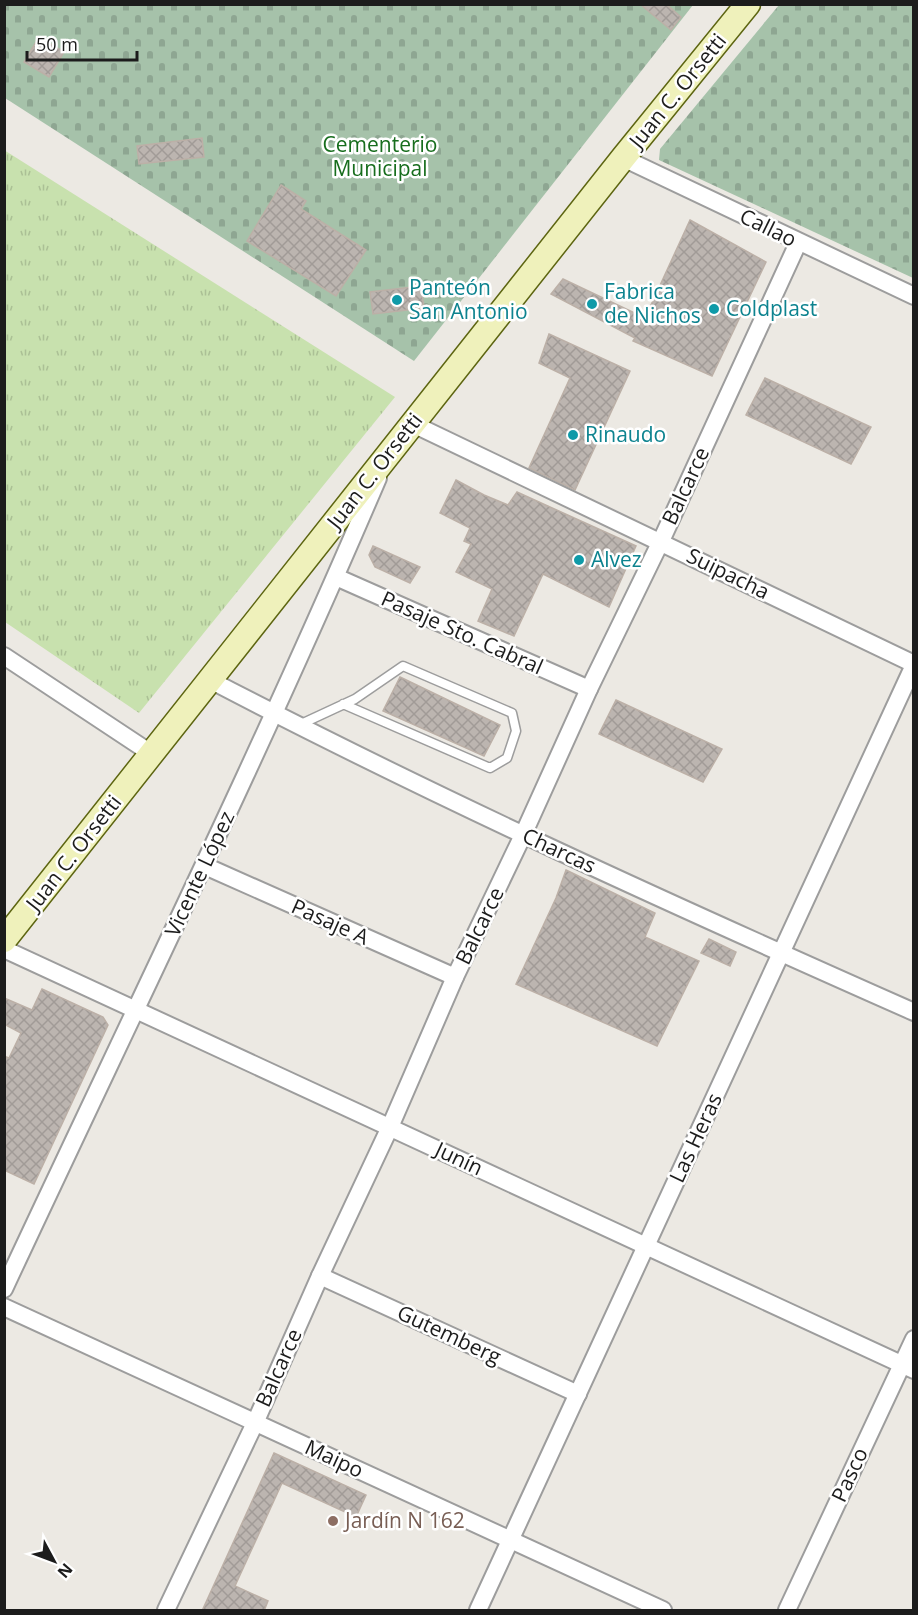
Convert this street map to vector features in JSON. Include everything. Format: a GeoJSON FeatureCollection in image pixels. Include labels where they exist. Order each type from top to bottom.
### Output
{"type":"FeatureCollection","features":[{"type":"Feature","properties":{"kind":"street","name":"Juan C. Orsetti"},"geometry":{"type":"LineString","coordinates":[[4,940],[623,158],[748,4]]}},
{"type":"Feature","properties":{"kind":"street","name":"Callao"},"geometry":{"type":"LineString","coordinates":[[623,158],[914,297]]}},
{"type":"Feature","properties":{"kind":"street","name":"Balcarce"},"geometry":{"type":"LineString","coordinates":[[166,1611],[255,1423],[320,1276],[390,1127],[455,977],[589,689],[661,541],[798,243]]}},
{"type":"Feature","properties":{"kind":"street","name":"Suipacha"},"geometry":{"type":"LineString","coordinates":[[412,424],[661,541],[914,665]]}},
{"type":"Feature","properties":{"kind":"street","name":"Vicente López"},"geometry":{"type":"LineString","coordinates":[[4,1289],[134,1010],[205,866],[336,577],[388,456]]}},
{"type":"Feature","properties":{"kind":"street","name":"Pasaje Sto. Cabral"},"geometry":{"type":"LineString","coordinates":[[336,577],[589,689]]}},
{"type":"Feature","properties":{"kind":"street"},"geometry":{"type":"LineString","coordinates":[[4,656],[152,754]]}},
{"type":"Feature","properties":{"kind":"street","name":"Las Heras"},"geometry":{"type":"LineString","coordinates":[[478,1611],[914,665]]}},
{"type":"Feature","properties":{"kind":"street","name":"Charcas"},"geometry":{"type":"LineString","coordinates":[[210,680],[523,835],[914,1012]]}},
{"type":"Feature","properties":{"kind":"street","name":"Pasaje A"},"geometry":{"type":"LineString","coordinates":[[205,866],[455,977]]}},
{"type":"Feature","properties":{"kind":"street","name":"Junín"},"geometry":{"type":"LineString","coordinates":[[4,949],[908,1367]]}},
{"type":"Feature","properties":{"kind":"street","name":"Gutemberg"},"geometry":{"type":"LineString","coordinates":[[320,1276],[578,1394]]}},
{"type":"Feature","properties":{"kind":"street","name":"Maipo"},"geometry":{"type":"LineString","coordinates":[[4,1307],[663,1611]]}},
{"type":"Feature","properties":{"kind":"street","name":"Pasco"},"geometry":{"type":"LineString","coordinates":[[787,1611],[908,1367],[914,1339]]}},
{"type":"Feature","properties":{"kind":"lane"},"geometry":{"type":"LineString","coordinates":[[298,725],[343,704],[355,699],[403,666],[512,713],[516,731],[507,758],[490,768],[343,704]]}},
{"type":"Feature","properties":{"kind":"green space","name":"Cementerio Municipal"},"geometry":{"type":"Polygon","coordinates":[[[4,5],[693,5],[414,361],[5,98],[4,5]]]}},
{"type":"Feature","properties":{"kind":"green space"},"geometry":{"type":"Polygon","coordinates":[[[779,5],[913,5],[913,278],[659,160],[660,149],[779,5]]]}},
{"type":"Feature","properties":{"kind":"green space"},"geometry":{"type":"Polygon","coordinates":[[[4,150],[395,397],[139,713],[5,622],[4,150]]]}},
{"type":"Feature","properties":{"kind":"building"},"geometry":{"type":"Polygon","coordinates":[[[640,4],[666,4],[681,17],[671,30],[640,4]]]}},
{"type":"Feature","properties":{"kind":"building"},"geometry":{"type":"Polygon","coordinates":[[[39,37],[64,52],[49,77],[24,62],[39,37]]]}},
{"type":"Feature","properties":{"kind":"building"},"geometry":{"type":"Polygon","coordinates":[[[202,138],[204,157],[139,164],[137,146],[202,138]]]}},
{"type":"Feature","properties":{"kind":"building"},"geometry":{"type":"Polygon","coordinates":[[[281,185],[306,201],[301,209],[366,250],[336,296],[247,241],[281,185]]]}},
{"type":"Feature","properties":{"kind":"building"},"geometry":{"type":"Polygon","coordinates":[[[690,220],[766,262],[712,376],[633,341],[635,338],[551,294],[563,279],[645,318],[690,220]]]}},
{"type":"Feature","properties":{"kind":"building","name":"Panteón San Antonio"},"geometry":{"type":"Polygon","coordinates":[[[421,286],[424,308],[373,314],[370,292],[421,286]]]}},
{"type":"Feature","properties":{"kind":"building","name":"Rinaudo"},"geometry":{"type":"Polygon","coordinates":[[[549,334],[630,371],[575,490],[529,468],[570,378],[539,363],[549,334]]]}},
{"type":"Feature","properties":{"kind":"building"},"geometry":{"type":"Polygon","coordinates":[[[765,378],[871,427],[851,464],[746,415],[765,378]]]}},
{"type":"Feature","properties":{"kind":"building"},"geometry":{"type":"Polygon","coordinates":[[[456,480],[508,505],[517,492],[636,546],[609,607],[543,574],[514,636],[478,621],[492,589],[456,572],[471,544],[464,541],[470,528],[440,513],[456,480]]]}},
{"type":"Feature","properties":{"kind":"building"},"geometry":{"type":"Polygon","coordinates":[[[373,546],[420,567],[410,583],[375,567],[369,555],[373,546]]]}},
{"type":"Feature","properties":{"kind":"building"},"geometry":{"type":"Polygon","coordinates":[[[400,677],[500,725],[484,756],[383,711],[400,677]]]}},
{"type":"Feature","properties":{"kind":"building"},"geometry":{"type":"Polygon","coordinates":[[[616,700],[722,749],[703,782],[599,734],[616,700]]]}},
{"type":"Feature","properties":{"kind":"building"},"geometry":{"type":"Polygon","coordinates":[[[566,870],[655,913],[645,937],[699,961],[657,1046],[516,984],[556,898],[566,870]]]}},
{"type":"Feature","properties":{"kind":"building"},"geometry":{"type":"Polygon","coordinates":[[[709,939],[736,952],[730,966],[701,953],[709,939]]]}},
{"type":"Feature","properties":{"kind":"building"},"geometry":{"type":"Polygon","coordinates":[[[42,989],[103,1017],[108,1025],[34,1184],[4,1170],[4,1056],[9,1058],[21,1033],[4,1024],[4,998],[32,1010],[42,989]]]}},
{"type":"Feature","properties":{"kind":"building"},"geometry":{"type":"Polygon","coordinates":[[[274,1453],[366,1495],[356,1517],[282,1483],[235,1586],[268,1601],[264,1611],[202,1611],[274,1453]]]}},
{"type":"Feature","properties":{"kind":"place","name":"Panteón San Antonio"},"geometry":{"type":"Point","coordinates":[397,300]}},
{"type":"Feature","properties":{"kind":"place","name":"Fabrica de Nichos"},"geometry":{"type":"Point","coordinates":[592,304]}},
{"type":"Feature","properties":{"kind":"place","name":"Coldplast"},"geometry":{"type":"Point","coordinates":[714,309]}},
{"type":"Feature","properties":{"kind":"place","name":"Rinaudo"},"geometry":{"type":"Point","coordinates":[573,435]}},
{"type":"Feature","properties":{"kind":"place","name":"Alvez"},"geometry":{"type":"Point","coordinates":[579,560]}},
{"type":"Feature","properties":{"kind":"place","name":"Jardín N 162"},"geometry":{"type":"Point","coordinates":[333,1521]}}]}
